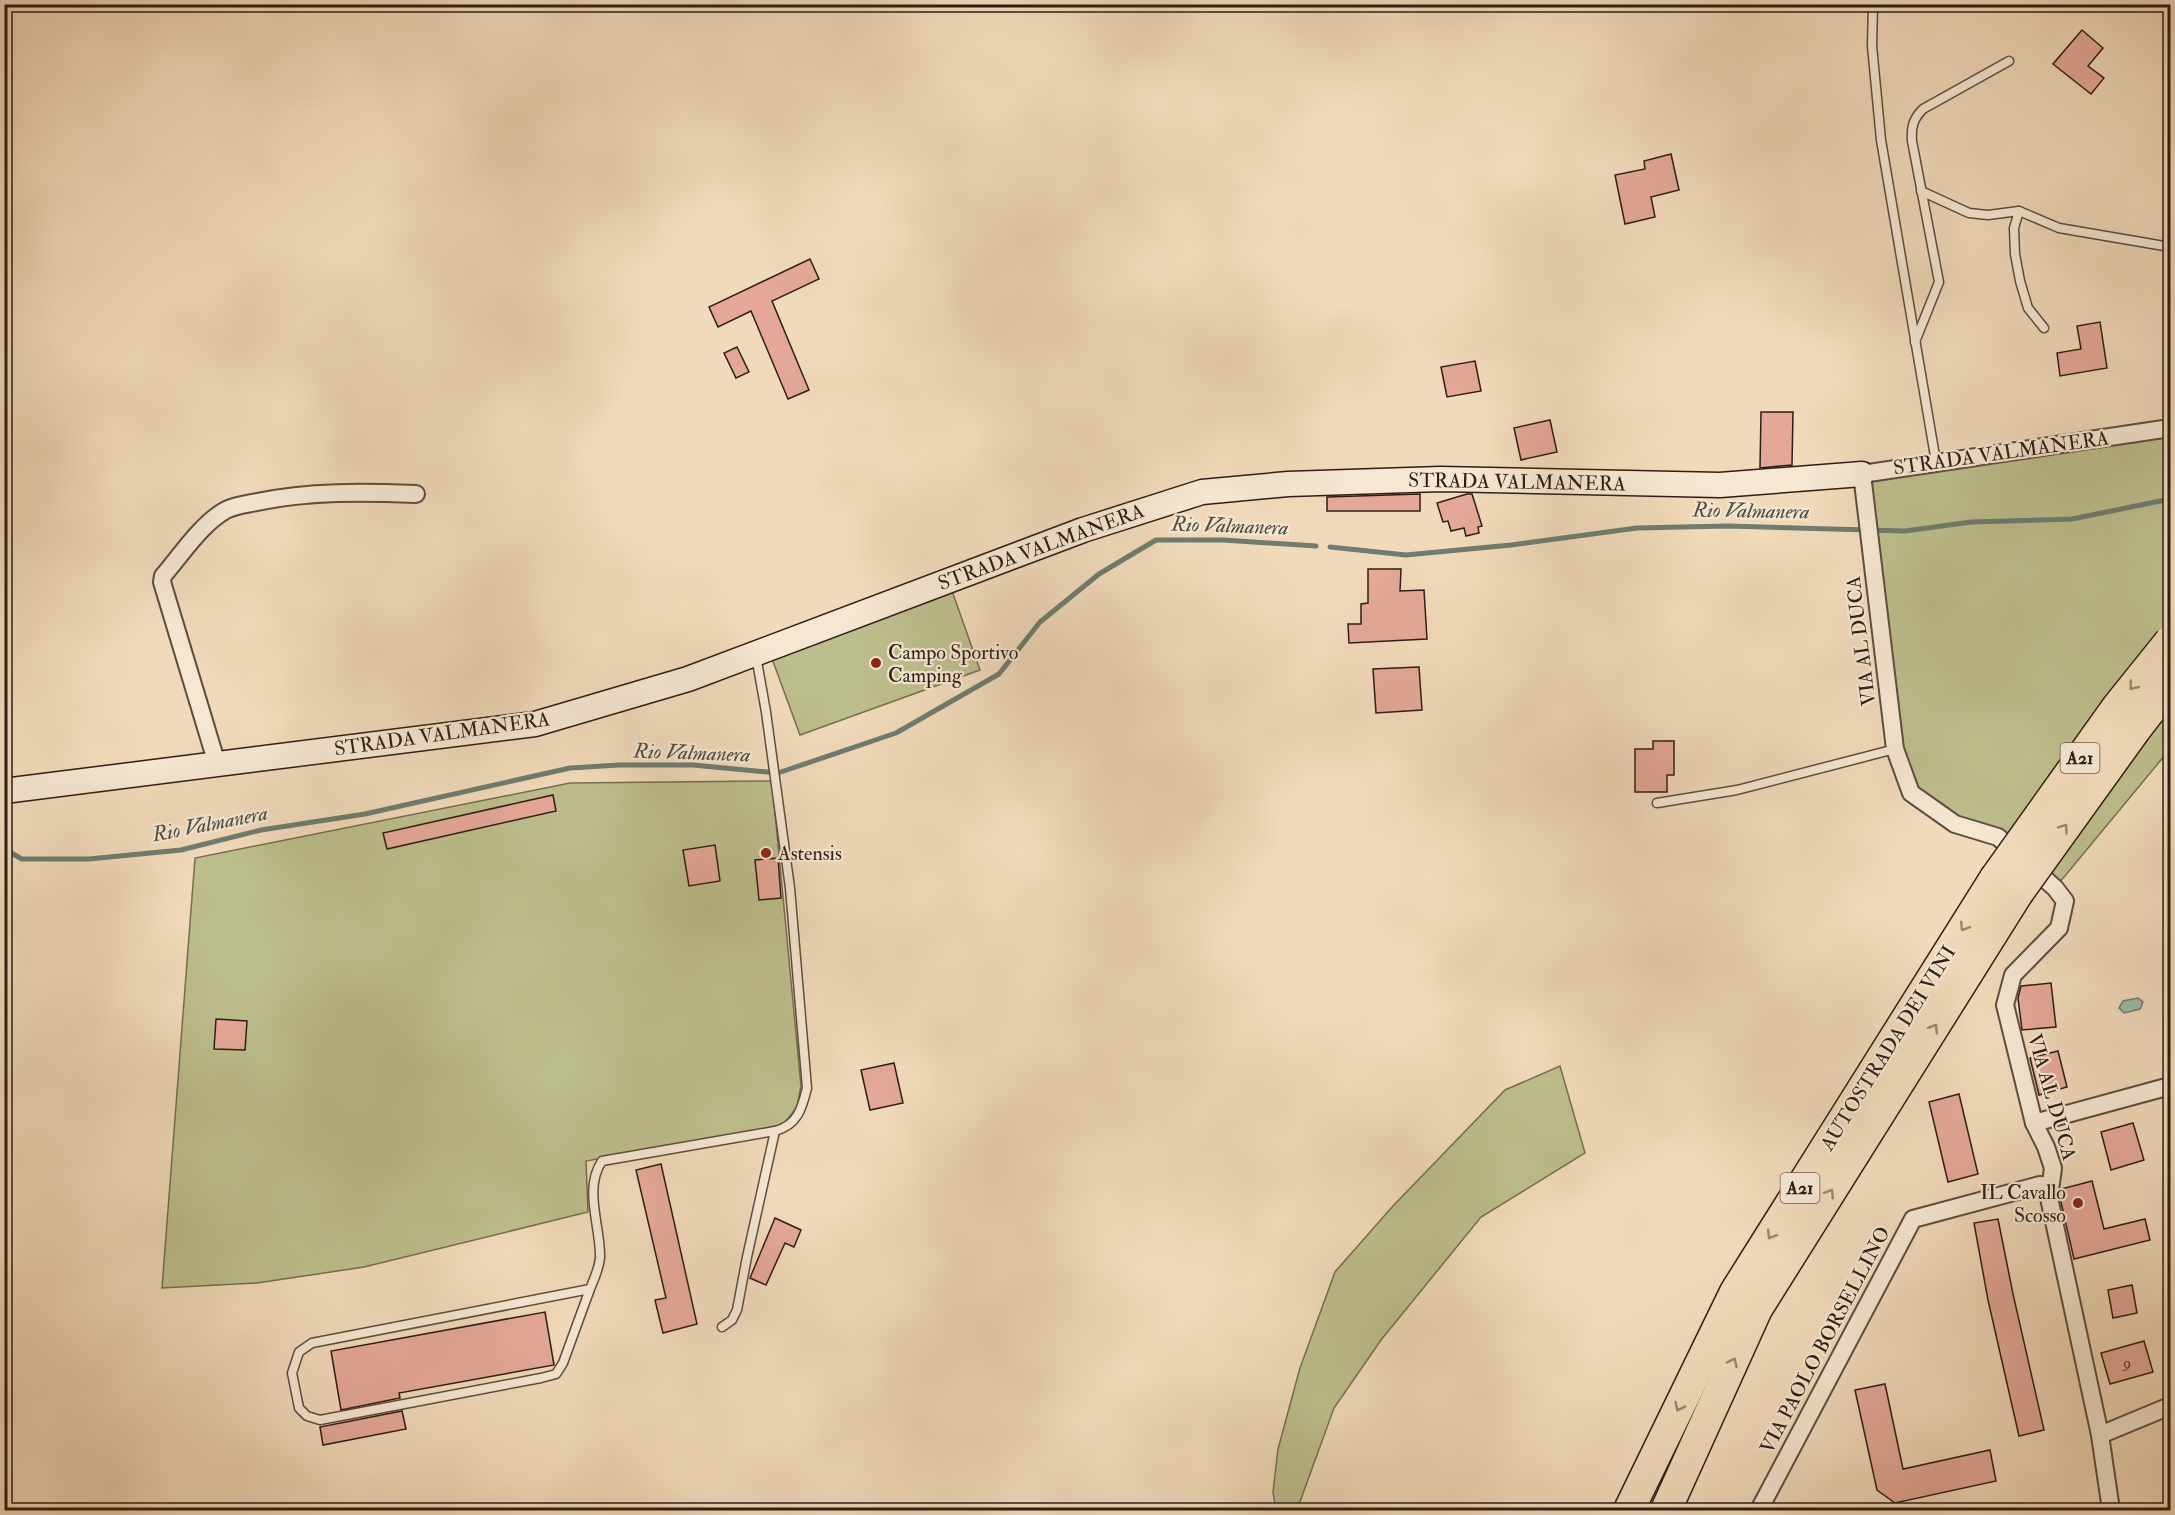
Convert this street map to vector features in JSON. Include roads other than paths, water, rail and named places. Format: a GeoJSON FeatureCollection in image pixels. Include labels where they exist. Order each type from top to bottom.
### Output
{"type":"FeatureCollection","features":[{"type":"Feature","properties":{"kind":"highway","name":"AUTOSTRADA DEI VINI"},"geometry":{"type":"LineString","coordinates":[[1666,1510],[1758,1309],[2007,885],[2117,707],[2170,641]]}},
{"type":"Feature","properties":{"kind":"highway","name":"AUTOSTRADA DEI VINI"},"geometry":{"type":"LineString","coordinates":[[1629,1510],[1735,1292],[2007,885],[2170,685]]}},
{"type":"Feature","properties":{"kind":"street","name":"STRADA VALMANERA"},"geometry":{"type":"LineString","coordinates":[[4,791],[535,724],[688,679],[1083,530],[1202,492],[1288,484],[1440,479],[1720,485],[1862,474],[2170,428]]}},
{"type":"Feature","properties":{"kind":"street","name":"VIA AL DUCA"},"geometry":{"type":"LineString","coordinates":[[1862,474],[1895,749],[1911,793],[1955,824],[1998,837],[2055,888],[2065,901],[2059,928],[2013,975],[2005,1005],[2034,1123],[2053,1168],[2049,1198],[2100,1435],[2111,1510]]}},
{"type":"Feature","properties":{"kind":"street"},"geometry":{"type":"LineString","coordinates":[[217,764],[162,582],[163,576],[201,531],[225,510],[236,506],[303,494],[361,492],[416,494]]}},
{"type":"Feature","properties":{"kind":"street"},"geometry":{"type":"LineString","coordinates":[[2034,1123],[2170,1086]]}},
{"type":"Feature","properties":{"kind":"street","name":"VIA PAOLO BORSELLINO"},"geometry":{"type":"LineString","coordinates":[[1759,1510],[1913,1219],[2040,1185],[2050,1186]]}},
{"type":"Feature","properties":{"kind":"street"},"geometry":{"type":"LineString","coordinates":[[2100,1435],[2170,1406]]}},
{"type":"Feature","properties":{"kind":"lane"},"geometry":{"type":"LineString","coordinates":[[1873,4],[1872,46],[1881,140],[1936,462]]}},
{"type":"Feature","properties":{"kind":"lane"},"geometry":{"type":"LineString","coordinates":[[1915,342],[1939,282],[1912,141],[1911,128],[1914,118],[1923,109],[2009,61]]}},
{"type":"Feature","properties":{"kind":"lane"},"geometry":{"type":"LineString","coordinates":[[1921,191],[1969,213],[1988,215],[2019,211],[2059,228],[2170,248]]}},
{"type":"Feature","properties":{"kind":"lane"},"geometry":{"type":"LineString","coordinates":[[2019,211],[2014,228],[2015,254],[2020,281],[2028,308],[2044,328]]}},
{"type":"Feature","properties":{"kind":"lane"},"geometry":{"type":"LineString","coordinates":[[590,1289],[312,1343],[299,1352],[292,1373],[299,1408],[307,1416],[320,1420],[556,1374],[563,1363],[597,1272],[600,1258],[593,1192],[597,1169],[602,1161],[775,1131],[790,1125],[798,1114],[807,1088],[790,888],[766,712],[755,653]]}},
{"type":"Feature","properties":{"kind":"lane"},"geometry":{"type":"LineString","coordinates":[[1658,803],[1737,790],[1895,749]]}},
{"type":"Feature","properties":{"kind":"lane"},"geometry":{"type":"LineString","coordinates":[[722,1327],[732,1320],[737,1310],[775,1131]]}},
{"type":"Feature","properties":{"kind":"waterway","name":"Rio Valmanera"},"geometry":{"type":"LineString","coordinates":[[1330,547],[1406,555],[1511,545],[1637,528],[1728,526],[1905,531],[1971,522],[2072,519],[2170,499]]}},
{"type":"Feature","properties":{"kind":"waterway","name":"Rio Valmanera"},"geometry":{"type":"LineString","coordinates":[[4,849],[22,859],[89,859],[181,850],[261,830],[365,814],[570,768],[619,765],[693,765],[778,773],[896,733],[999,674],[1040,622],[1099,574],[1156,540],[1223,540],[1316,546]]}},
{"type":"Feature","properties":{"kind":"place","name":"Campo Sportivo Camping"},"geometry":{"type":"Point","coordinates":[876,663]}},
{"type":"Feature","properties":{"kind":"place","name":"Astensis"},"geometry":{"type":"Point","coordinates":[766,853]}},
{"type":"Feature","properties":{"kind":"place","name":"IL Cavallo Scosso"},"geometry":{"type":"Point","coordinates":[2078,1203]}}]}
